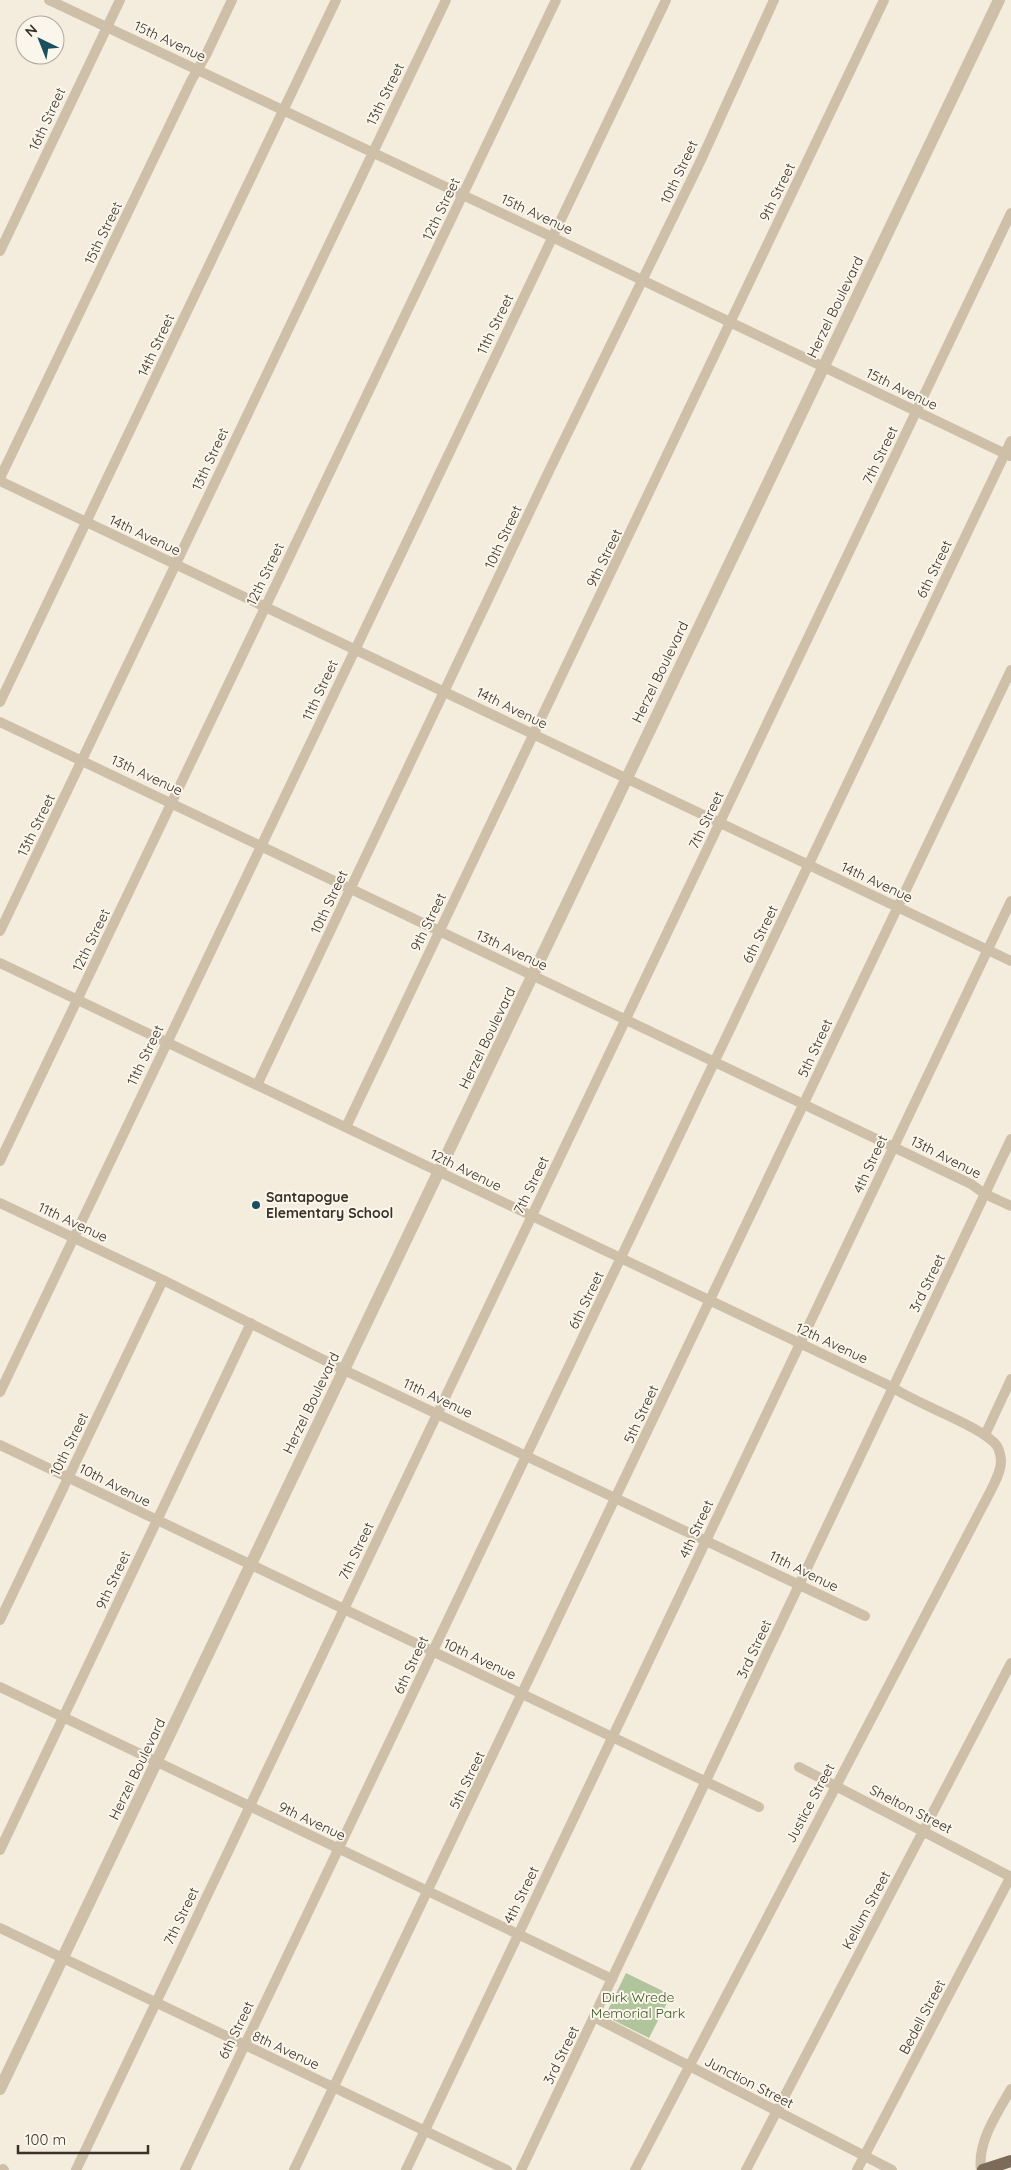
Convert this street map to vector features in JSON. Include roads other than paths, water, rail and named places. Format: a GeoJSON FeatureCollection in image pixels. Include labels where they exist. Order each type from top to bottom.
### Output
{"type":"FeatureCollection","features":[{"type":"Feature","properties":{"kind":"main road"},"geometry":{"type":"LineString","coordinates":[[982,2170],[1011,2161]]}},
{"type":"Feature","properties":{"kind":"street","name":"15th Avenue"},"geometry":{"type":"LineString","coordinates":[[49,0],[643,280],[1008,455]]}},
{"type":"Feature","properties":{"kind":"street","name":"16th Street"},"geometry":{"type":"LineString","coordinates":[[0,251],[120,0]]}},
{"type":"Feature","properties":{"kind":"street","name":"15th Street"},"geometry":{"type":"LineString","coordinates":[[0,480],[232,0]]}},
{"type":"Feature","properties":{"kind":"street","name":"14th Street"},"geometry":{"type":"LineString","coordinates":[[0,702],[336,0]]}},
{"type":"Feature","properties":{"kind":"street","name":"13th Street"},"geometry":{"type":"LineString","coordinates":[[0,931],[446,0]]}},
{"type":"Feature","properties":{"kind":"street","name":"12th Street"},"geometry":{"type":"LineString","coordinates":[[0,1161],[556,0]]}},
{"type":"Feature","properties":{"kind":"street","name":"11th Street"},"geometry":{"type":"LineString","coordinates":[[0,1392],[666,0]]}},
{"type":"Feature","properties":{"kind":"street","name":"10th Street"},"geometry":{"type":"LineString","coordinates":[[257,1085],[643,280],[774,0]]}},
{"type":"Feature","properties":{"kind":"street","name":"9th Street"},"geometry":{"type":"LineString","coordinates":[[346,1127],[884,0]]}},
{"type":"Feature","properties":{"kind":"street","name":"Herzel Boulevard"},"geometry":{"type":"LineString","coordinates":[[0,2089],[534,975],[822,366],[999,0]]}},
{"type":"Feature","properties":{"kind":"street","name":"7th Street"},"geometry":{"type":"LineString","coordinates":[[76,2170],[1011,213]]}},
{"type":"Feature","properties":{"kind":"street","name":"6th Street"},"geometry":{"type":"LineString","coordinates":[[185,2170],[714,1061],[1008,455],[1011,441]]}},
{"type":"Feature","properties":{"kind":"street","name":"14th Avenue"},"geometry":{"type":"LineString","coordinates":[[0,480],[1011,961]]}},
{"type":"Feature","properties":{"kind":"street","name":"5th Street"},"geometry":{"type":"LineString","coordinates":[[294,2170],[1011,670]]}},
{"type":"Feature","properties":{"kind":"street","name":"13th Avenue"},"geometry":{"type":"LineString","coordinates":[[0,722],[172,802],[893,1146],[1011,1206]]}},
{"type":"Feature","properties":{"kind":"street","name":"4th Street"},"geometry":{"type":"LineString","coordinates":[[406,2170],[1011,901]]}},
{"type":"Feature","properties":{"kind":"street","name":"12th Avenue"},"geometry":{"type":"LineString","coordinates":[[0,963],[892,1387],[905,1396],[985,1435],[998,1446]]}},
{"type":"Feature","properties":{"kind":"street","name":"3rd Street"},"geometry":{"type":"LineString","coordinates":[[521,2170],[1011,1139]]}},
{"type":"Feature","properties":{"kind":"street","name":"11th Avenue"},"geometry":{"type":"LineString","coordinates":[[0,1204],[163,1280],[344,1370],[865,1616]]}},
{"type":"Feature","properties":{"kind":"street","name":"10th Street"},"geometry":{"type":"LineString","coordinates":[[0,1620],[163,1280]]}},
{"type":"Feature","properties":{"kind":"street","name":"9th Street"},"geometry":{"type":"LineString","coordinates":[[0,1850],[251,1323]]}},
{"type":"Feature","properties":{"kind":"street"},"geometry":{"type":"LineString","coordinates":[[985,1435],[1011,1379]]}},
{"type":"Feature","properties":{"kind":"street","name":"10th Avenue"},"geometry":{"type":"LineString","coordinates":[[0,1445],[759,1807]]}},
{"type":"Feature","properties":{"kind":"street","name":"Justice Street"},"geometry":{"type":"LineString","coordinates":[[635,2170],[998,1476],[1001,1461],[998,1446]]}},
{"type":"Feature","properties":{"kind":"street","name":"Kellum Street"},"geometry":{"type":"LineString","coordinates":[[746,2170],[1011,1663]]}},
{"type":"Feature","properties":{"kind":"street","name":"9th Avenue"},"geometry":{"type":"LineString","coordinates":[[0,1686],[612,1979]]}},
{"type":"Feature","properties":{"kind":"street","name":"Shelton Street"},"geometry":{"type":"LineString","coordinates":[[799,1767],[1011,1877]]}},
{"type":"Feature","properties":{"kind":"street","name":"Bedell Street"},"geometry":{"type":"LineString","coordinates":[[857,2170],[1011,1877]]}},
{"type":"Feature","properties":{"kind":"street","name":"8th Avenue"},"geometry":{"type":"LineString","coordinates":[[0,1928],[507,2170]]}},
{"type":"Feature","properties":{"kind":"street","name":"Junction Street"},"geometry":{"type":"LineString","coordinates":[[594,2017],[892,2170]]}},
{"type":"Feature","properties":{"kind":"street"},"geometry":{"type":"LineString","coordinates":[[982,2170],[980,2159],[984,2143],[1011,2088]]}},
{"type":"Feature","properties":{"kind":"place","name":"Santapogue Elementary School"},"geometry":{"type":"Point","coordinates":[256,1205]}},
{"type":"Feature","properties":{"kind":"park label","name":"Dirk Wrede Memorial Park"},"geometry":{"type":"Point","coordinates":[638,2005]}}]}
